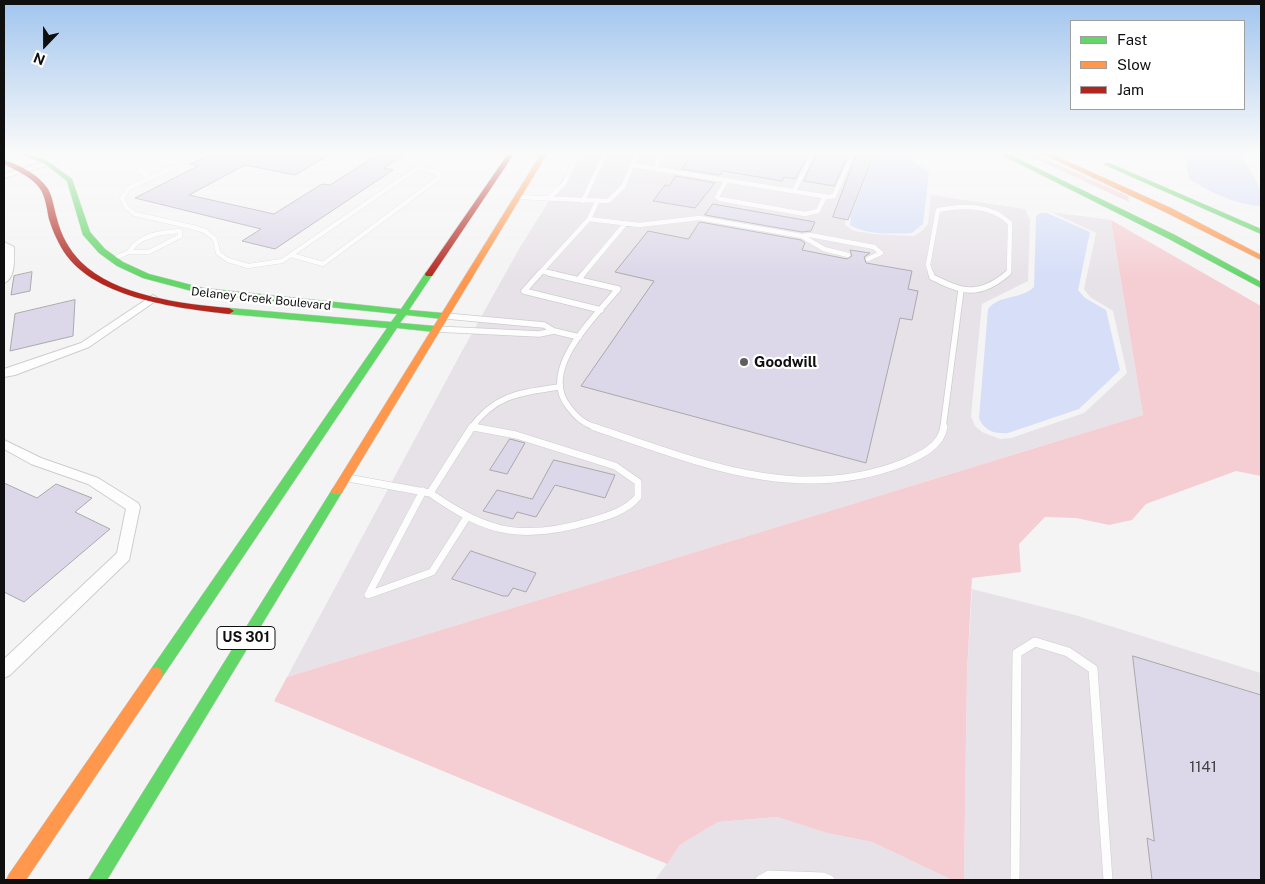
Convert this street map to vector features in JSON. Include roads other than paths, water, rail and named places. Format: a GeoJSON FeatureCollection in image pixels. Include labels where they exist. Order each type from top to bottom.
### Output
{"type":"FeatureCollection","features":[{"type":"Feature","properties":{"kind":"main road","name":"Delaney Creek Boulevard"},"geometry":{"type":"LineString","coordinates":[[51,195],[54,224],[60,241],[69,255],[80,266],[100,279],[153,298],[215,310],[435,329]]}},
{"type":"Feature","properties":{"kind":"main road","name":"Delaney Creek Boulevard"},"geometry":{"type":"LineString","coordinates":[[76,195],[86,233],[102,251],[113,259],[146,276],[203,291],[443,316]]}},
{"type":"Feature","properties":{"kind":"main road"},"geometry":{"type":"LineString","coordinates":[[15,880],[482,195]]}},
{"type":"Feature","properties":{"kind":"main road"},"geometry":{"type":"LineString","coordinates":[[1092,195],[1128,212]]}},
{"type":"Feature","properties":{"kind":"main road"},"geometry":{"type":"LineString","coordinates":[[1096,195],[1261,285]]}},
{"type":"Feature","properties":{"kind":"main road"},"geometry":{"type":"LineString","coordinates":[[1145,195],[1261,247]]}},
{"type":"Feature","properties":{"kind":"main road"},"geometry":{"type":"LineString","coordinates":[[1181,195],[1261,232]]}},
{"type":"Feature","properties":{"kind":"main road","name":"US 301"},"geometry":{"type":"LineString","coordinates":[[97,880],[518,197]]}},
{"type":"Feature","properties":{"kind":"main road"},"geometry":{"type":"LineString","coordinates":[[1168,206],[1261,258]]}},
{"type":"Feature","properties":{"kind":"street"},"geometry":{"type":"LineString","coordinates":[[4,245],[9,247],[8,268],[4,280]]}},
{"type":"Feature","properties":{"kind":"street"},"geometry":{"type":"LineString","coordinates":[[4,373],[86,345],[153,298]]}},
{"type":"Feature","properties":{"kind":"street"},"geometry":{"type":"LineString","coordinates":[[4,444],[36,461],[93,481],[133,507],[124,556],[4,670]]}},
{"type":"Feature","properties":{"kind":"lane"},"geometry":{"type":"LineString","coordinates":[[124,195],[123,205],[128,211],[206,231],[215,239],[218,253],[248,266],[282,261],[378,195]]}},
{"type":"Feature","properties":{"kind":"lane"},"geometry":{"type":"LineString","coordinates":[[291,255],[323,264],[415,195]]}},
{"type":"Feature","properties":{"kind":"lane"},"geometry":{"type":"LineString","coordinates":[[548,199],[552,195]]}},
{"type":"Feature","properties":{"kind":"lane"},"geometry":{"type":"LineString","coordinates":[[583,201],[586,195]]}},
{"type":"Feature","properties":{"kind":"lane"},"geometry":{"type":"LineString","coordinates":[[518,197],[597,202],[608,201],[618,195]]}},
{"type":"Feature","properties":{"kind":"lane"},"geometry":{"type":"LineString","coordinates":[[718,195],[717,197],[720,199],[805,214],[818,211],[825,196]]}},
{"type":"Feature","properties":{"kind":"lane"},"geometry":{"type":"LineString","coordinates":[[820,195],[834,195]]}},
{"type":"Feature","properties":{"kind":"lane"},"geometry":{"type":"LineString","coordinates":[[597,202],[589,219],[524,291],[601,310]]}},
{"type":"Feature","properties":{"kind":"lane"},"geometry":{"type":"LineString","coordinates":[[960,206],[976,207],[1005,217],[1010,223],[1010,272],[1002,279],[992,283],[961,290],[932,277],[928,265],[938,210],[960,206]]}},
{"type":"Feature","properties":{"kind":"lane"},"geometry":{"type":"LineString","coordinates":[[589,219],[639,225],[699,218],[874,247],[881,253],[868,259]]}},
{"type":"Feature","properties":{"kind":"lane"},"geometry":{"type":"LineString","coordinates":[[579,279],[624,224]]}},
{"type":"Feature","properties":{"kind":"lane"},"geometry":{"type":"LineString","coordinates":[[130,252],[134,244],[160,233],[180,231],[191,227]]}},
{"type":"Feature","properties":{"kind":"lane"},"geometry":{"type":"LineString","coordinates":[[113,259],[130,252],[149,252],[174,241],[180,236],[180,231]]}},
{"type":"Feature","properties":{"kind":"lane"},"geometry":{"type":"LineString","coordinates":[[802,236],[824,249],[848,255]]}},
{"type":"Feature","properties":{"kind":"lane"},"geometry":{"type":"LineString","coordinates":[[542,271],[618,289],[579,337],[560,371],[559,387],[565,403],[582,423],[743,475],[784,482],[818,483],[880,472],[932,450],[943,432],[961,290]]}},
{"type":"Feature","properties":{"kind":"lane"},"geometry":{"type":"LineString","coordinates":[[443,316],[537,324],[554,331],[579,337]]}},
{"type":"Feature","properties":{"kind":"lane"},"geometry":{"type":"LineString","coordinates":[[435,329],[539,334],[554,331]]}},
{"type":"Feature","properties":{"kind":"lane"},"geometry":{"type":"LineString","coordinates":[[467,517],[432,572],[368,595],[427,492],[473,427],[492,404],[506,396],[559,387]]}},
{"type":"Feature","properties":{"kind":"lane"},"geometry":{"type":"LineString","coordinates":[[344,478],[427,492],[467,517],[485,525],[520,533],[547,531],[596,521],[632,506],[638,497],[638,482],[615,466],[516,435],[473,427]]}},
{"type":"Feature","properties":{"kind":"lane"},"geometry":{"type":"LineString","coordinates":[[1015,880],[1017,653],[1035,642],[1068,652],[1093,669],[1108,880]]}},
{"type":"Feature","properties":{"kind":"lane"},"geometry":{"type":"LineString","coordinates":[[760,880],[769,875],[823,877],[830,880]]}},
{"type":"Feature","properties":{"kind":"water"},"geometry":{"type":"Polygon","coordinates":[[[859,195],[926,195],[923,224],[912,233],[888,234],[863,231],[850,225],[851,215],[859,195]]]}},
{"type":"Feature","properties":{"kind":"water"},"geometry":{"type":"Polygon","coordinates":[[[1220,195],[1261,195],[1261,206],[1242,203],[1220,195]]]}},
{"type":"Feature","properties":{"kind":"water"},"geometry":{"type":"Polygon","coordinates":[[[1040,213],[1047,213],[1090,232],[1078,290],[1085,298],[1106,310],[1120,370],[1079,409],[1008,433],[999,433],[987,429],[979,418],[988,309],[998,301],[1023,294],[1034,287],[1036,216],[1040,213]]]}},
{"type":"Feature","properties":{"kind":"place","name":"Goodwill"},"geometry":{"type":"Point","coordinates":[744,362]}}]}
